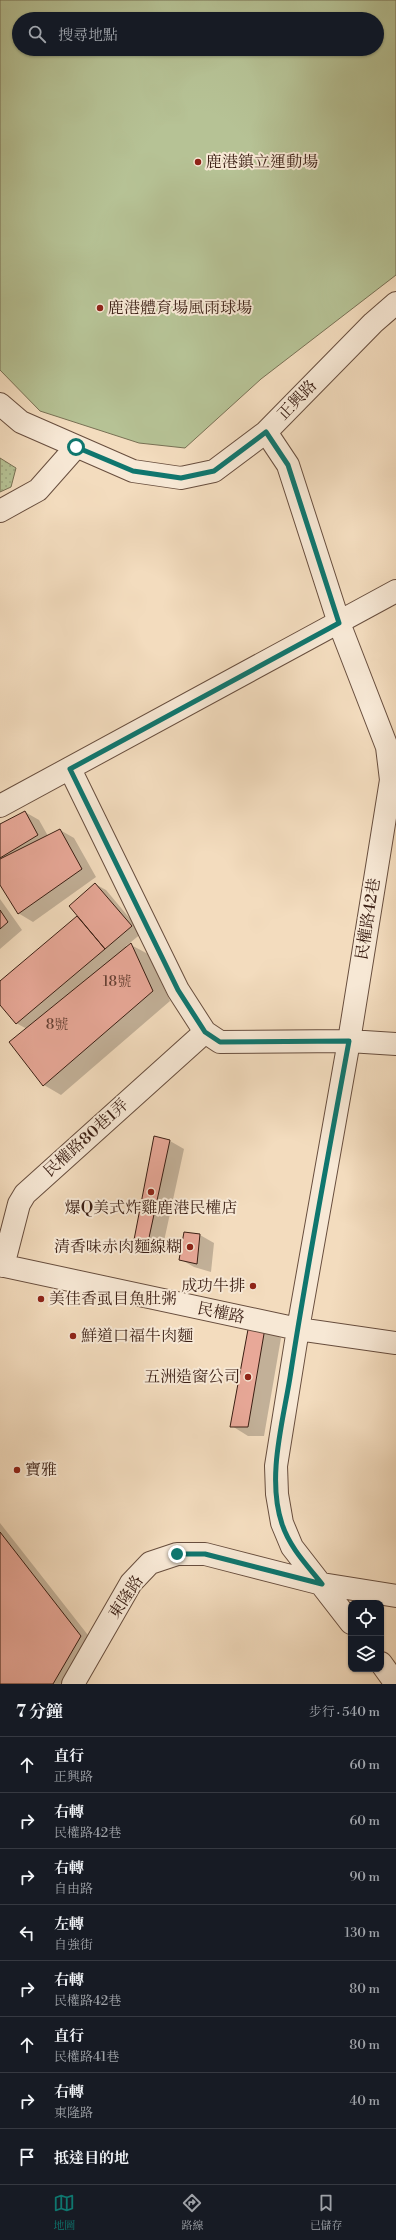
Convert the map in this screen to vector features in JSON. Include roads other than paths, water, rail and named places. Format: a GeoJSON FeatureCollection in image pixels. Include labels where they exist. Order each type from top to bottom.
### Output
{"type":"FeatureCollection","features":[{"type":"Feature","properties":{"kind":"street","name":"正興路"},"geometry":{"type":"LineString","coordinates":[[0,404],[21,422],[133,471],[181,478],[214,471],[266,432],[373,323],[396,303]]}},
{"type":"Feature","properties":{"kind":"street","name":"民權路42巷"},"geometry":{"type":"LineString","coordinates":[[266,432],[288,465],[339,623],[387,747],[391,780],[349,1041],[298,1329],[276,1466],[277,1494],[282,1523],[292,1547],[348,1618]]}},
{"type":"Feature","properties":{"kind":"street"},"geometry":{"type":"LineString","coordinates":[[0,511],[38,490],[76,447]]}},
{"type":"Feature","properties":{"kind":"street"},"geometry":{"type":"LineString","coordinates":[[0,806],[396,591]]}},
{"type":"Feature","properties":{"kind":"street"},"geometry":{"type":"LineString","coordinates":[[70,769],[178,990],[205,1032],[220,1042],[349,1041],[396,1044]]}},
{"type":"Feature","properties":{"kind":"street","name":"民權路80巷1弄"},"geometry":{"type":"LineString","coordinates":[[1,1266],[19,1204],[25,1194],[205,1032]]}},
{"type":"Feature","properties":{"kind":"street","name":"民權路"},"geometry":{"type":"LineString","coordinates":[[1,1266],[298,1329],[396,1343]]}},
{"type":"Feature","properties":{"kind":"street","name":"東隆路"},"geometry":{"type":"LineString","coordinates":[[73,1684],[131,1584],[150,1564],[177,1554],[205,1554],[322,1584],[396,1596]]}},
{"type":"Feature","properties":{"kind":"street"},"geometry":{"type":"LineString","coordinates":[[384,1667],[396,1684]]}},
{"type":"Feature","properties":{"kind":"place","name":"鹿港鎮立運動場"},"geometry":{"type":"Point","coordinates":[198,162]}},
{"type":"Feature","properties":{"kind":"place","name":"鹿港體育場風雨球場"},"geometry":{"type":"Point","coordinates":[100,308]}},
{"type":"Feature","properties":{"kind":"place","name":"爆Q美式炸雞鹿港民權店"},"geometry":{"type":"Point","coordinates":[151,1192]}},
{"type":"Feature","properties":{"kind":"place","name":"清香味赤肉麵線糊"},"geometry":{"type":"Point","coordinates":[190,1247]}},
{"type":"Feature","properties":{"kind":"place","name":"成功牛排"},"geometry":{"type":"Point","coordinates":[253,1286]}},
{"type":"Feature","properties":{"kind":"place","name":"美佳香虱目魚肚粥"},"geometry":{"type":"Point","coordinates":[41,1299]}},
{"type":"Feature","properties":{"kind":"place","name":"鮮道口福牛肉麵"},"geometry":{"type":"Point","coordinates":[73,1336]}},
{"type":"Feature","properties":{"kind":"place","name":"五洲造窗公司"},"geometry":{"type":"Point","coordinates":[248,1377]}},
{"type":"Feature","properties":{"kind":"place","name":"寶雅"},"geometry":{"type":"Point","coordinates":[17,1470]}}]}
